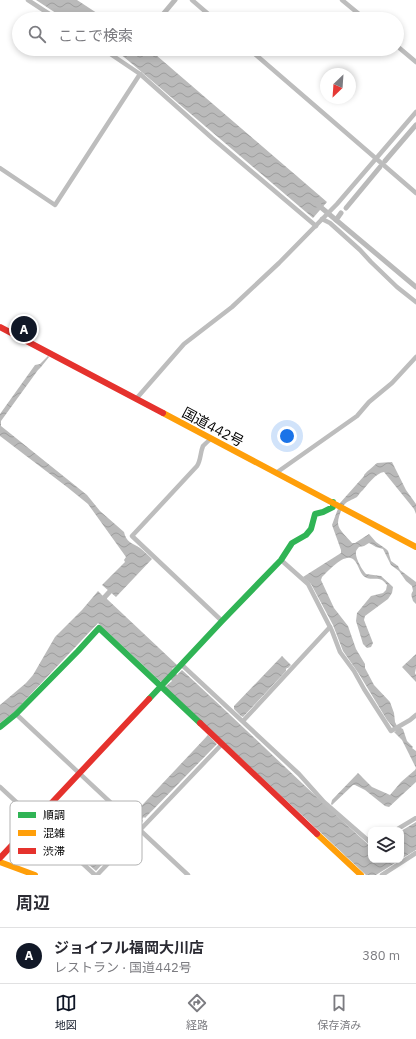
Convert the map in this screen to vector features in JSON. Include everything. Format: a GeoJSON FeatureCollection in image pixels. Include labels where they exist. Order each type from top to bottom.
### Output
{"type":"FeatureCollection","features":[{"type":"Feature","properties":{"kind":"main road","name":"国道442号"},"geometry":{"type":"LineString","coordinates":[[0,327],[416,547]]}},
{"type":"Feature","properties":{"kind":"main road"},"geometry":{"type":"LineString","coordinates":[[53,801],[281,560],[292,543],[306,535],[310,529],[315,514],[323,512],[336,504]]}},
{"type":"Feature","properties":{"kind":"main road"},"geometry":{"type":"LineString","coordinates":[[0,727],[16,714],[99,628],[162,685],[222,744],[361,875]]}},
{"type":"Feature","properties":{"kind":"main road"},"geometry":{"type":"LineString","coordinates":[[0,858],[10,847]]}},
{"type":"Feature","properties":{"kind":"main road"},"geometry":{"type":"LineString","coordinates":[[0,862],[35,875]]}},
{"type":"Feature","properties":{"kind":"main road"},"geometry":{"type":"LineString","coordinates":[[0,868],[20,875]]}},
{"type":"Feature","properties":{"kind":"street"},"geometry":{"type":"LineString","coordinates":[[28,0],[46,12]]}},
{"type":"Feature","properties":{"kind":"street"},"geometry":{"type":"LineString","coordinates":[[192,0],[206,12]]}},
{"type":"Feature","properties":{"kind":"street"},"geometry":{"type":"LineString","coordinates":[[342,0],[356,12]]}},
{"type":"Feature","properties":{"kind":"street"},"geometry":{"type":"LineString","coordinates":[[404,52],[416,62]]}},
{"type":"Feature","properties":{"kind":"street"},"geometry":{"type":"LineString","coordinates":[[113,56],[140,74],[212,138],[316,226]]}},
{"type":"Feature","properties":{"kind":"street"},"geometry":{"type":"LineString","coordinates":[[256,56],[416,193]]}},
{"type":"Feature","properties":{"kind":"street"},"geometry":{"type":"LineString","coordinates":[[0,168],[55,205],[140,74]]}},
{"type":"Feature","properties":{"kind":"street"},"geometry":{"type":"LineString","coordinates":[[136,399],[184,344],[232,307],[282,261],[336,204],[416,112]]}},
{"type":"Feature","properties":{"kind":"street"},"geometry":{"type":"LineString","coordinates":[[323,218],[330,222],[385,276],[416,302]]}},
{"type":"Feature","properties":{"kind":"street"},"geometry":{"type":"LineString","coordinates":[[276,473],[357,416],[369,402],[392,383],[416,357]]}},
{"type":"Feature","properties":{"kind":"street"},"geometry":{"type":"LineString","coordinates":[[211,439],[204,446],[197,466],[132,536],[222,621]]}},
{"type":"Feature","properties":{"kind":"street"},"geometry":{"type":"LineString","coordinates":[[281,560],[308,584],[330,627],[340,652],[354,671],[391,731],[416,715]]}},
{"type":"Feature","properties":{"kind":"street"},"geometry":{"type":"LineString","coordinates":[[243,721],[330,627]]}},
{"type":"Feature","properties":{"kind":"street"},"geometry":{"type":"LineString","coordinates":[[181,666],[243,721],[299,774],[324,802],[368,840]]}},
{"type":"Feature","properties":{"kind":"street"},"geometry":{"type":"LineString","coordinates":[[16,714],[108,801]]}},
{"type":"Feature","properties":{"kind":"street"},"geometry":{"type":"LineString","coordinates":[[142,827],[222,744]]}},
{"type":"Feature","properties":{"kind":"street"},"geometry":{"type":"LineString","coordinates":[[0,787],[15,801]]}},
{"type":"Feature","properties":{"kind":"street"},"geometry":{"type":"LineString","coordinates":[[401,827],[416,818]]}},
{"type":"Feature","properties":{"kind":"street"},"geometry":{"type":"LineString","coordinates":[[142,833],[188,875]]}},
{"type":"Feature","properties":{"kind":"street"},"geometry":{"type":"LineString","coordinates":[[382,875],[416,853]]}},
{"type":"Feature","properties":{"kind":"street"},"geometry":{"type":"LineString","coordinates":[[85,865],[96,875],[106,865]]}},
{"type":"Feature","properties":{"kind":"water"},"geometry":{"type":"Polygon","coordinates":[[[36,0],[77,0],[95,12],[54,12],[36,0]]]}},
{"type":"Feature","properties":{"kind":"water"},"geometry":{"type":"Polygon","coordinates":[[[122,56],[157,56],[327,202],[313,218],[122,56]]]}},
{"type":"Feature","properties":{"kind":"water"},"geometry":{"type":"Polygon","coordinates":[[[48,356],[49,357],[1,421],[1,426],[87,495],[100,511],[124,532],[128,540],[142,549],[152,559],[116,597],[102,585],[125,562],[124,560],[126,557],[88,504],[0,436],[0,414],[35,365],[40,364],[48,356]]]}},
{"type":"Feature","properties":{"kind":"water"},"geometry":{"type":"Polygon","coordinates":[[[392,462],[406,490],[416,504],[416,514],[414,509],[384,472],[375,477],[357,497],[344,505],[339,516],[338,526],[352,543],[355,543],[369,534],[376,542],[388,551],[391,561],[416,582],[416,604],[413,601],[412,586],[406,581],[399,571],[391,565],[383,549],[369,543],[359,547],[356,551],[356,555],[364,572],[366,574],[381,576],[393,587],[392,593],[388,599],[365,616],[364,620],[373,643],[371,647],[367,648],[363,644],[356,621],[357,613],[371,596],[383,593],[386,590],[387,585],[379,579],[365,577],[355,561],[351,558],[342,560],[333,566],[321,580],[334,608],[348,626],[356,649],[365,664],[365,668],[374,685],[390,702],[397,726],[403,729],[407,741],[416,751],[416,768],[402,740],[394,732],[396,731],[387,720],[343,651],[333,625],[311,584],[303,577],[341,553],[332,525],[340,503],[364,475],[377,463],[392,462]]]}},
{"type":"Feature","properties":{"kind":"water"},"geometry":{"type":"Polygon","coordinates":[[[98,591],[103,596],[104,595],[107,597],[107,599],[177,665],[172,669],[177,675],[182,670],[368,844],[368,863],[395,863],[376,875],[366,875],[166,688],[166,686],[172,681],[168,676],[162,682],[160,681],[98,623],[14,712],[0,723],[0,705],[26,683],[33,675],[55,637],[82,610],[98,591]]]}},
{"type":"Feature","properties":{"kind":"water"},"geometry":{"type":"Polygon","coordinates":[[[416,654],[415,673],[416,682],[402,667],[416,654]]]}},
{"type":"Feature","properties":{"kind":"water"},"geometry":{"type":"Polygon","coordinates":[[[282,656],[291,665],[243,717],[241,716],[234,709],[234,706],[282,656]]]}},
{"type":"Feature","properties":{"kind":"water"},"geometry":{"type":"Polygon","coordinates":[[[208,735],[217,744],[145,818],[144,817],[142,819],[142,805],[208,735]]]}},
{"type":"Feature","properties":{"kind":"water"},"geometry":{"type":"Polygon","coordinates":[[[416,768],[416,782],[389,807],[385,806],[365,790],[355,785],[353,785],[332,805],[331,804],[332,800],[358,773],[372,787],[390,795],[416,768]]]}},
{"type":"Feature","properties":{"kind":"water"},"geometry":{"type":"Polygon","coordinates":[[[416,822],[416,850],[404,857],[404,829],[416,822]]]}},
{"type":"Feature","properties":{"kind":"water"},"geometry":{"type":"Polygon","coordinates":[[[89,865],[102,865],[96,871],[89,865]]]}},
{"type":"Feature","properties":{"kind":"waterway"},"geometry":{"type":"LineString","coordinates":[[165,12],[175,0]]}},
{"type":"Feature","properties":{"kind":"waterway"},"geometry":{"type":"LineString","coordinates":[[385,161],[416,125]]}},
{"type":"Feature","properties":{"kind":"waterway"},"geometry":{"type":"LineString","coordinates":[[346,208],[380,167]]}},
{"type":"Feature","properties":{"kind":"waterway"},"geometry":{"type":"LineString","coordinates":[[317,204],[416,287]]}},
{"type":"Feature","properties":{"kind":"waterway"},"geometry":{"type":"LineString","coordinates":[[336,220],[341,213]]}},
{"type":"Feature","properties":{"kind":"waterway"},"geometry":{"type":"LineString","coordinates":[[102,600],[114,587]]}},
{"type":"Feature","properties":{"kind":"traffic: fast"},"geometry":{"type":"LineString","coordinates":[[149,699],[281,560],[292,543],[306,535],[311,529],[315,514],[333,507],[333,502]]}},
{"type":"Feature","properties":{"kind":"traffic: fast"},"geometry":{"type":"LineString","coordinates":[[0,727],[16,714],[99,628],[200,723]]}},
{"type":"Feature","properties":{"kind":"traffic: slow"},"geometry":{"type":"LineString","coordinates":[[163,413],[416,547]]}},
{"type":"Feature","properties":{"kind":"traffic: slow"},"geometry":{"type":"LineString","coordinates":[[317,834],[361,875]]}},
{"type":"Feature","properties":{"kind":"traffic: slow"},"geometry":{"type":"LineString","coordinates":[[0,862],[35,875]]}},
{"type":"Feature","properties":{"kind":"traffic: jam"},"geometry":{"type":"LineString","coordinates":[[0,327],[163,413]]}},
{"type":"Feature","properties":{"kind":"traffic: jam"},"geometry":{"type":"LineString","coordinates":[[53,801],[149,699]]}},
{"type":"Feature","properties":{"kind":"traffic: jam"},"geometry":{"type":"LineString","coordinates":[[200,723],[317,834]]}},
{"type":"Feature","properties":{"kind":"traffic: jam"},"geometry":{"type":"LineString","coordinates":[[0,858],[10,847]]}},
{"type":"Feature","properties":{"kind":"place","name":"ジョイフル福岡大川店"},"geometry":{"type":"Point","coordinates":[24,329]}}]}
